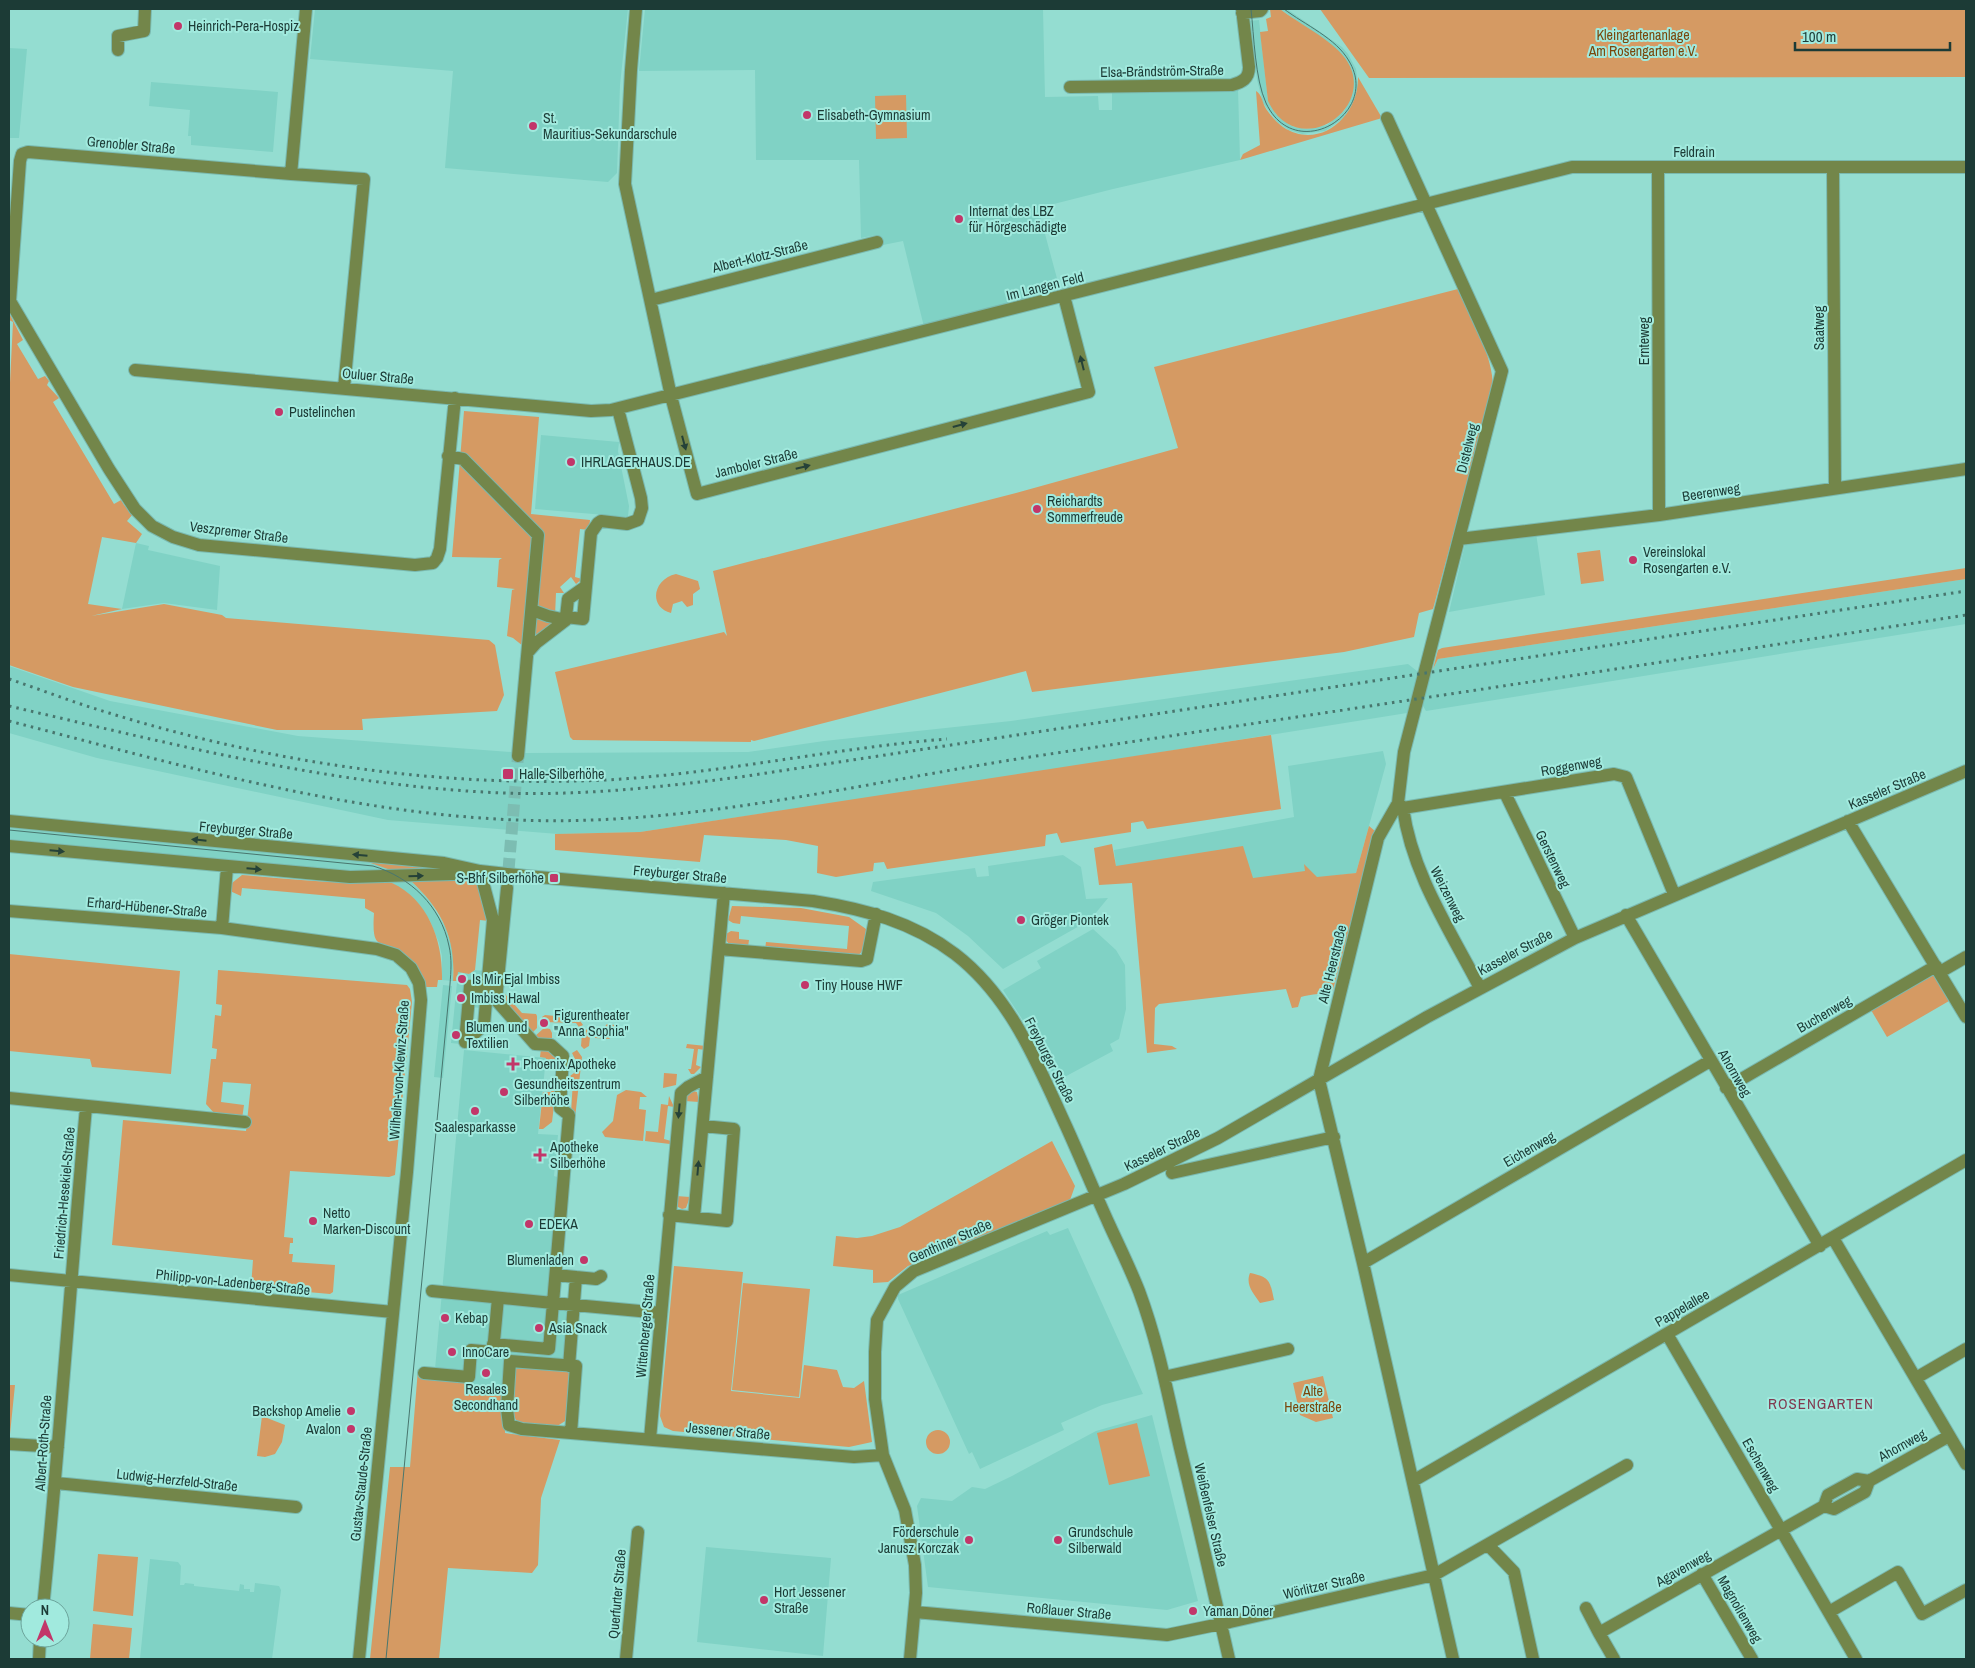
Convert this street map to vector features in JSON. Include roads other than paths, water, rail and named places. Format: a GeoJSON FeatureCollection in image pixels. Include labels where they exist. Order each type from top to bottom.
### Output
{"type":"FeatureCollection","features":[{"type":"Feature","properties":{"kind":"street"},"geometry":{"type":"LineString","coordinates":[[118,50],[118,36],[144,30],[145,9]]}},
{"type":"Feature","properties":{"kind":"street"},"geometry":{"type":"LineString","coordinates":[[291,174],[306,9]]}},
{"type":"Feature","properties":{"kind":"street","name":"Jamboler Straße"},"geometry":{"type":"LineString","coordinates":[[636,9],[625,184],[671,396],[697,494],[1089,392],[1064,296]]}},
{"type":"Feature","properties":{"kind":"street","name":"Elsa-Brändström-Straße"},"geometry":{"type":"LineString","coordinates":[[1070,87],[1232,85],[1241,82],[1248,75],[1249,67],[1242,11],[1260,11],[1262,9]]}},
{"type":"Feature","properties":{"kind":"street","name":"Distelweg"},"geometry":{"type":"LineString","coordinates":[[1387,118],[1502,371],[1404,752],[1400,805]]}},
{"type":"Feature","properties":{"kind":"street","name":"Grenobler Straße"},"geometry":{"type":"LineString","coordinates":[[12,207],[22,154],[28,152],[364,179],[344,388]]}},
{"type":"Feature","properties":{"kind":"street","name":"Feldrain"},"geometry":{"type":"LineString","coordinates":[[1426,203],[1572,167],[1966,167]]}},
{"type":"Feature","properties":{"kind":"street","name":"Ernteweg"},"geometry":{"type":"LineString","coordinates":[[1658,167],[1659,515]]}},
{"type":"Feature","properties":{"kind":"street","name":"Saatweg"},"geometry":{"type":"LineString","coordinates":[[1834,167],[1835,488]]}},
{"type":"Feature","properties":{"kind":"street","name":"Im Langen Feld"},"geometry":{"type":"LineString","coordinates":[[671,396],[1426,203]]}},
{"type":"Feature","properties":{"kind":"street","name":"Veszpremer Straße"},"geometry":{"type":"LineString","coordinates":[[12,207],[10,301],[109,470],[135,509],[152,526],[173,537],[199,545],[415,565],[433,563],[440,550],[455,398]]}},
{"type":"Feature","properties":{"kind":"street","name":"Albert-Klotz-Straße"},"geometry":{"type":"LineString","coordinates":[[651,300],[877,242]]}},
{"type":"Feature","properties":{"kind":"street","name":"Ouluer Straße"},"geometry":{"type":"LineString","coordinates":[[135,370],[591,410],[618,409],[671,396]]}},
{"type":"Feature","properties":{"kind":"street"},"geometry":{"type":"LineString","coordinates":[[585,587],[591,533],[594,527],[601,521],[632,523],[638,520],[642,508],[618,409]]}},
{"type":"Feature","properties":{"kind":"street"},"geometry":{"type":"LineString","coordinates":[[448,456],[464,459],[538,535],[518,756]]}},
{"type":"Feature","properties":{"kind":"street","name":"Beerenweg"},"geometry":{"type":"LineString","coordinates":[[1459,539],[1659,515],[1966,469]]}},
{"type":"Feature","properties":{"kind":"street"},"geometry":{"type":"LineString","coordinates":[[528,652],[536,642],[566,620],[532,610]]}},
{"type":"Feature","properties":{"kind":"street","name":"Kasseler Straße"},"geometry":{"type":"LineString","coordinates":[[1096,1194],[1124,1184],[1218,1138],[1427,1017],[1575,938],[1674,894],[1966,771]]}},
{"type":"Feature","properties":{"kind":"street","name":"Roggenweg"},"geometry":{"type":"LineString","coordinates":[[1400,805],[1505,793],[1614,774],[1626,777],[1674,894]]}},
{"type":"Feature","properties":{"kind":"street","name":"Gerstenweg"},"geometry":{"type":"LineString","coordinates":[[1505,793],[1575,938]]}},
{"type":"Feature","properties":{"kind":"street","name":"Weizenweg"},"geometry":{"type":"LineString","coordinates":[[1400,805],[1412,849],[1426,886],[1480,988]]}},
{"type":"Feature","properties":{"kind":"street","name":"Alte Heerstraße"},"geometry":{"type":"LineString","coordinates":[[1400,805],[1378,838],[1319,1080],[1334,1137],[1454,1659]]}},
{"type":"Feature","properties":{"kind":"street","name":"Freyburger Straße"},"geometry":{"type":"LineString","coordinates":[[9,821],[444,863],[480,871],[813,901],[852,907],[876,914],[919,932],[947,948],[970,967],[998,997],[1014,1021],[1042,1072],[1096,1194]]}},
{"type":"Feature","properties":{"kind":"street"},"geometry":{"type":"LineString","coordinates":[[1848,821],[1966,1017]]}},
{"type":"Feature","properties":{"kind":"street","name":"Freyburger Straße"},"geometry":{"type":"LineString","coordinates":[[9,846],[357,878],[454,874],[480,871]]}},
{"type":"Feature","properties":{"kind":"street","name":"Erhard-Hübener-Straße"},"geometry":{"type":"LineString","coordinates":[[9,911],[222,928],[227,867]]}},
{"type":"Feature","properties":{"kind":"street"},"geometry":{"type":"LineString","coordinates":[[480,871],[493,920],[489,970],[496,1000],[535,1044],[552,1045],[563,1056],[560,1108],[568,1114],[549,1350],[493,1344]]}},
{"type":"Feature","properties":{"kind":"street"},"geometry":{"type":"LineString","coordinates":[[492,988],[508,915],[507,888]]}},
{"type":"Feature","properties":{"kind":"street"},"geometry":{"type":"LineString","coordinates":[[694,1217],[724,893]]}},
{"type":"Feature","properties":{"kind":"street"},"geometry":{"type":"LineString","coordinates":[[719,949],[861,961],[867,959],[876,914]]}},
{"type":"Feature","properties":{"kind":"street","name":"Ahornweg"},"geometry":{"type":"LineString","coordinates":[[1626,915],[1820,1246]]}},
{"type":"Feature","properties":{"kind":"street","name":"Wilhelm-von-Klewiz-Straße"},"geometry":{"type":"LineString","coordinates":[[222,928],[377,949],[396,955],[411,968],[419,983],[421,1000],[393,1312]]}},
{"type":"Feature","properties":{"kind":"street","name":"Buchenweg"},"geometry":{"type":"LineString","coordinates":[[1726,1088],[1938,969],[1966,956]]}},
{"type":"Feature","properties":{"kind":"street","name":"Eichenweg"},"geometry":{"type":"LineString","coordinates":[[1363,1263],[1710,1061]]}},
{"type":"Feature","properties":{"kind":"street","name":"Wittenberger Straße"},"geometry":{"type":"LineString","coordinates":[[650,1439],[681,1093],[707,1077]]}},
{"type":"Feature","properties":{"kind":"street"},"geometry":{"type":"LineString","coordinates":[[9,1098],[245,1122]]}},
{"type":"Feature","properties":{"kind":"street","name":"Friedrich-Hesekiel-Straße"},"geometry":{"type":"LineString","coordinates":[[70,1281],[86,1107]]}},
{"type":"Feature","properties":{"kind":"street"},"geometry":{"type":"LineString","coordinates":[[669,1215],[727,1221],[734,1129],[702,1126]]}},
{"type":"Feature","properties":{"kind":"street"},"geometry":{"type":"LineString","coordinates":[[1172,1173],[1334,1137]]}},
{"type":"Feature","properties":{"kind":"street","name":"Pappelallee"},"geometry":{"type":"LineString","coordinates":[[1413,1481],[1966,1160]]}},
{"type":"Feature","properties":{"kind":"street","name":"Weißenfelser Straße"},"geometry":{"type":"LineString","coordinates":[[1096,1194],[1138,1290],[1164,1377],[1229,1659]]}},
{"type":"Feature","properties":{"kind":"street","name":"Genthiner Straße"},"geometry":{"type":"LineString","coordinates":[[910,1659],[915,1612],[915,1565],[905,1510],[883,1455],[875,1399],[875,1352],[878,1320],[895,1287],[914,1271],[1096,1194]]}},
{"type":"Feature","properties":{"kind":"street","name":"Ahornweg"},"geometry":{"type":"LineString","coordinates":[[1833,1238],[1966,1464]]}},
{"type":"Feature","properties":{"kind":"street","name":"Philipp-von-Ladenberg-Straße"},"geometry":{"type":"LineString","coordinates":[[9,1275],[393,1312]]}},
{"type":"Feature","properties":{"kind":"street"},"geometry":{"type":"LineString","coordinates":[[555,1281],[578,1285],[601,1276]]}},
{"type":"Feature","properties":{"kind":"street","name":"Albert-Roth-Straße"},"geometry":{"type":"LineString","coordinates":[[44,1598],[56,1483],[70,1281]]}},
{"type":"Feature","properties":{"kind":"street"},"geometry":{"type":"LineString","coordinates":[[571,1433],[576,1366],[569,1366],[578,1285]]}},
{"type":"Feature","properties":{"kind":"street"},"geometry":{"type":"LineString","coordinates":[[432,1291],[661,1313]]}},
{"type":"Feature","properties":{"kind":"street"},"geometry":{"type":"LineString","coordinates":[[424,1373],[469,1377],[472,1350],[493,1352],[498,1298]]}},
{"type":"Feature","properties":{"kind":"street","name":"Gustav-Staude-Straße"},"geometry":{"type":"LineString","coordinates":[[359,1659],[393,1312]]}},
{"type":"Feature","properties":{"kind":"street","name":"Eschenweg"},"geometry":{"type":"LineString","coordinates":[[1668,1334],[1856,1659]]}},
{"type":"Feature","properties":{"kind":"street"},"geometry":{"type":"LineString","coordinates":[[1164,1377],[1288,1349]]}},
{"type":"Feature","properties":{"kind":"street"},"geometry":{"type":"LineString","coordinates":[[1916,1378],[1966,1349]]}},
{"type":"Feature","properties":{"kind":"street","name":"Jessener Straße"},"geometry":{"type":"LineString","coordinates":[[569,1366],[510,1360],[507,1409],[509,1425],[522,1429],[854,1457],[883,1455]]}},
{"type":"Feature","properties":{"kind":"street","name":"Ahornweg"},"geometry":{"type":"LineString","coordinates":[[1782,1530],[1824,1506],[1828,1495],[1857,1479],[1869,1481],[1949,1436]]}},
{"type":"Feature","properties":{"kind":"street"},"geometry":{"type":"LineString","coordinates":[[9,1444],[58,1447]]}},
{"type":"Feature","properties":{"kind":"street"},"geometry":{"type":"LineString","coordinates":[[1434,1574],[1627,1465]]}},
{"type":"Feature","properties":{"kind":"street","name":"Ludwig-Herzfeld-Straße"},"geometry":{"type":"LineString","coordinates":[[56,1483],[296,1507]]}},
{"type":"Feature","properties":{"kind":"street","name":"Agavenweg"},"geometry":{"type":"LineString","coordinates":[[1599,1633],[1782,1530]]}},
{"type":"Feature","properties":{"kind":"street","name":"Querfurter Straße"},"geometry":{"type":"LineString","coordinates":[[626,1659],[638,1532]]}},
{"type":"Feature","properties":{"kind":"street"},"geometry":{"type":"LineString","coordinates":[[1488,1545],[1514,1572],[1533,1659]]}},
{"type":"Feature","properties":{"kind":"street"},"geometry":{"type":"LineString","coordinates":[[1829,1612],[1898,1572],[1922,1614],[1966,1590]]}},
{"type":"Feature","properties":{"kind":"street","name":"Wörlitzer Straße"},"geometry":{"type":"LineString","coordinates":[[1220,1624],[1434,1574]]}},
{"type":"Feature","properties":{"kind":"street","name":"Magnolienweg"},"geometry":{"type":"LineString","coordinates":[[1702,1574],[1752,1659]]}},
{"type":"Feature","properties":{"kind":"street"},"geometry":{"type":"LineString","coordinates":[[1586,1608],[1614,1659]]}},
{"type":"Feature","properties":{"kind":"street","name":"Roßlauer Straße"},"geometry":{"type":"LineString","coordinates":[[915,1612],[1167,1635],[1220,1624]]}},
{"type":"Feature","properties":{"kind":"tunnel"},"geometry":{"type":"LineString","coordinates":[[507,888],[518,756]]}},
{"type":"Feature","properties":{"kind":"tram line"},"geometry":{"type":"LineString","coordinates":[[1251,9],[1257,70],[1266,103],[1279,121],[1296,130],[1313,131],[1330,125],[1344,114],[1354,99],[1356,81],[1349,61],[1336,45],[1320,32],[1284,9]]}},
{"type":"Feature","properties":{"kind":"tram line"},"geometry":{"type":"LineString","coordinates":[[9,830],[373,866],[387,871],[411,886],[422,895],[439,918],[450,951],[450,979],[386,1659]]}},
{"type":"Feature","properties":{"kind":"railway"},"geometry":{"type":"LineString","coordinates":[[9,706],[131,735],[254,761],[377,782],[503,793],[592,792],[740,777],[1966,591]]}},
{"type":"Feature","properties":{"kind":"railway"},"geometry":{"type":"LineString","coordinates":[[9,721],[134,754],[260,784],[387,808],[451,816],[516,820],[646,817],[774,801],[1030,757],[1966,615]]}},
{"type":"Feature","properties":{"kind":"railway"},"geometry":{"type":"LineString","coordinates":[[9,679],[109,713],[230,745],[354,768],[479,780],[605,780],[648,777],[734,767],[862,748],[947,739]]}},
{"type":"Feature","properties":{"kind":"place","name":"Heinrich-Pera-Hospiz"},"geometry":{"type":"Point","coordinates":[178,26]}},
{"type":"Feature","properties":{"kind":"place","name":"Elisabeth-Gymnasium"},"geometry":{"type":"Point","coordinates":[807,115]}},
{"type":"Feature","properties":{"kind":"place","name":"St. Mauritius-Sekundarschule"},"geometry":{"type":"Point","coordinates":[533,126]}},
{"type":"Feature","properties":{"kind":"place","name":"Internat des LBZ für Hörgeschädigte"},"geometry":{"type":"Point","coordinates":[959,219]}},
{"type":"Feature","properties":{"kind":"place","name":"Pustelinchen"},"geometry":{"type":"Point","coordinates":[279,412]}},
{"type":"Feature","properties":{"kind":"place","name":"IHRLAGERHAUS.DE"},"geometry":{"type":"Point","coordinates":[571,462]}},
{"type":"Feature","properties":{"kind":"place","name":"Reichardts Sommerfreude"},"geometry":{"type":"Point","coordinates":[1037,509]}},
{"type":"Feature","properties":{"kind":"place","name":"Vereinslokal Rosengarten e.V."},"geometry":{"type":"Point","coordinates":[1633,560]}},
{"type":"Feature","properties":{"kind":"place","name":"Halle-Silberhöhe"},"geometry":{"type":"Point","coordinates":[508,774]}},
{"type":"Feature","properties":{"kind":"place","name":"S-Bhf Silberhöhe"},"geometry":{"type":"Point","coordinates":[554,878]}},
{"type":"Feature","properties":{"kind":"place","name":"Gröger Piontek"},"geometry":{"type":"Point","coordinates":[1021,920]}},
{"type":"Feature","properties":{"kind":"place","name":"Is Mir Ejal Imbiss"},"geometry":{"type":"Point","coordinates":[462,979]}},
{"type":"Feature","properties":{"kind":"place","name":"Tiny House HWF"},"geometry":{"type":"Point","coordinates":[805,985]}},
{"type":"Feature","properties":{"kind":"place","name":"Imbiss Hawal"},"geometry":{"type":"Point","coordinates":[461,998]}},
{"type":"Feature","properties":{"kind":"place","name":"Figurentheater \"Anna Sophia\""},"geometry":{"type":"Point","coordinates":[544,1023]}},
{"type":"Feature","properties":{"kind":"place","name":"Blumen und Textilien"},"geometry":{"type":"Point","coordinates":[456,1035]}},
{"type":"Feature","properties":{"kind":"place","name":"Phoenix Apotheke"},"geometry":{"type":"Point","coordinates":[513,1064]}},
{"type":"Feature","properties":{"kind":"place","name":"Gesundheitszentrum Silberhöhe"},"geometry":{"type":"Point","coordinates":[504,1092]}},
{"type":"Feature","properties":{"kind":"place","name":"Saalesparkasse"},"geometry":{"type":"Point","coordinates":[475,1111]}},
{"type":"Feature","properties":{"kind":"place","name":"Apotheke Silberhöhe"},"geometry":{"type":"Point","coordinates":[540,1155]}},
{"type":"Feature","properties":{"kind":"place","name":"Netto Marken-Discount"},"geometry":{"type":"Point","coordinates":[313,1221]}},
{"type":"Feature","properties":{"kind":"place","name":"EDEKA"},"geometry":{"type":"Point","coordinates":[529,1224]}},
{"type":"Feature","properties":{"kind":"place","name":"Blumenladen"},"geometry":{"type":"Point","coordinates":[584,1260]}},
{"type":"Feature","properties":{"kind":"place","name":"Kebap"},"geometry":{"type":"Point","coordinates":[445,1318]}},
{"type":"Feature","properties":{"kind":"place","name":"Asia Snack"},"geometry":{"type":"Point","coordinates":[539,1328]}},
{"type":"Feature","properties":{"kind":"place","name":"InnoCare"},"geometry":{"type":"Point","coordinates":[452,1352]}},
{"type":"Feature","properties":{"kind":"place","name":"Resales Secondhand"},"geometry":{"type":"Point","coordinates":[486,1373]}},
{"type":"Feature","properties":{"kind":"place","name":"Backshop Amelie"},"geometry":{"type":"Point","coordinates":[351,1411]}},
{"type":"Feature","properties":{"kind":"place","name":"Avalon"},"geometry":{"type":"Point","coordinates":[351,1429]}},
{"type":"Feature","properties":{"kind":"place","name":"Förderschule Janusz Korczak"},"geometry":{"type":"Point","coordinates":[969,1540]}},
{"type":"Feature","properties":{"kind":"place","name":"Grundschule Silberwald"},"geometry":{"type":"Point","coordinates":[1058,1540]}},
{"type":"Feature","properties":{"kind":"place","name":"Hort Jessener Straße"},"geometry":{"type":"Point","coordinates":[764,1600]}},
{"type":"Feature","properties":{"kind":"place","name":"Yaman Döner"},"geometry":{"type":"Point","coordinates":[1193,1611]}},
{"type":"Feature","properties":{"kind":"district","name":"ROSENGARTEN"},"geometry":{"type":"Point","coordinates":[1821,1404]}},
{"type":"Feature","properties":{"kind":"park label","name":"Kleingartenanlage Am Rosengarten e.V."},"geometry":{"type":"Point","coordinates":[1643,43]}}]}
